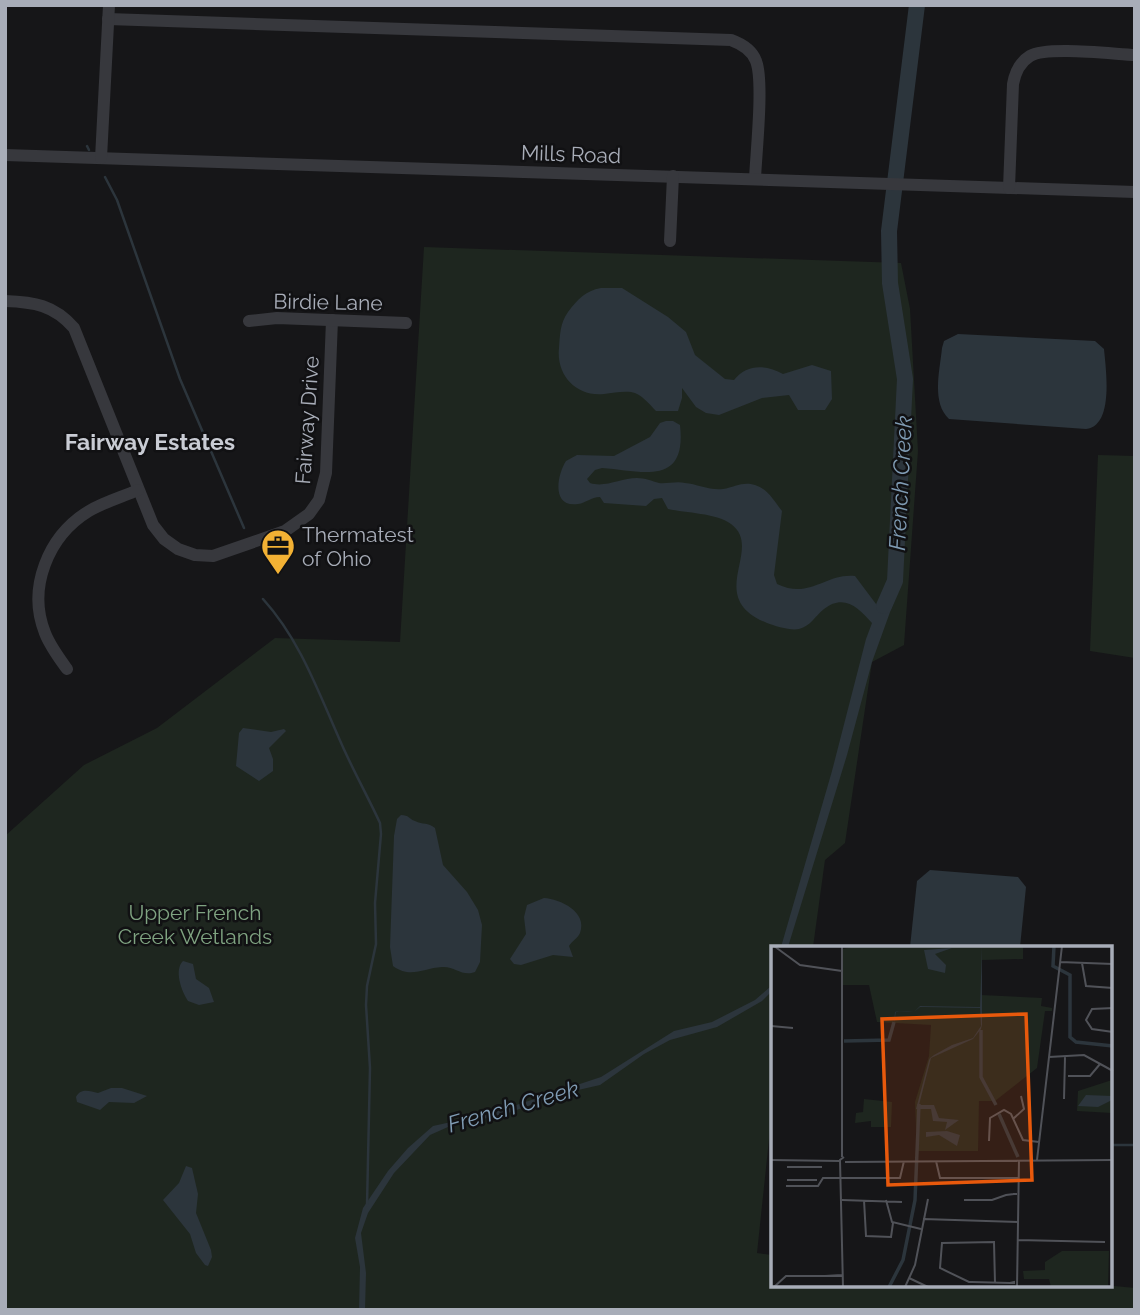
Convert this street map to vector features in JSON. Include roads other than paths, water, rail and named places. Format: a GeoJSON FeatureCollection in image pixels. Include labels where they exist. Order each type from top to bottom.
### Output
{"type":"FeatureCollection","features":[{"type":"Feature","properties":{"kind":"street"},"geometry":{"type":"LineString","coordinates":[[102,158],[109,5]]}},
{"type":"Feature","properties":{"kind":"street"},"geometry":{"type":"LineString","coordinates":[[108,19],[731,40],[740,43],[753,56],[759,73],[755,179]]}},
{"type":"Feature","properties":{"kind":"street"},"geometry":{"type":"LineString","coordinates":[[1009,188],[1013,84],[1018,69],[1027,58],[1048,52],[1135,55]]}},
{"type":"Feature","properties":{"kind":"street","name":"Mills Road"},"geometry":{"type":"LineString","coordinates":[[5,155],[1135,192]]}},
{"type":"Feature","properties":{"kind":"street"},"geometry":{"type":"LineString","coordinates":[[670,241],[673,176]]}},
{"type":"Feature","properties":{"kind":"street","name":"Fairway Drive"},"geometry":{"type":"LineString","coordinates":[[5,300],[44,305],[61,314],[74,328],[153,525],[164,539],[178,549],[195,555],[220,555],[285,531],[301,521],[319,500],[325,482],[332,320]]}},
{"type":"Feature","properties":{"kind":"street","name":"Birdie Lane"},"geometry":{"type":"LineString","coordinates":[[249,321],[277,318],[406,323]]}},
{"type":"Feature","properties":{"kind":"street"},"geometry":{"type":"LineString","coordinates":[[67,669],[46,636],[41,621],[38,597],[44,566],[56,542],[75,521],[94,508],[138,490]]}},
{"type":"Feature","properties":{"kind":"waterway","name":"French Creek"},"geometry":{"type":"LineString","coordinates":[[884,606],[895,581],[905,379],[890,283],[889,231],[917,5]]}},
{"type":"Feature","properties":{"kind":"waterway"},"geometry":{"type":"LineString","coordinates":[[87,146],[89,150]]}},
{"type":"Feature","properties":{"kind":"waterway"},"geometry":{"type":"LineString","coordinates":[[105,177],[117,200],[180,379],[244,528]]}},
{"type":"Feature","properties":{"kind":"waterway"},"geometry":{"type":"LineString","coordinates":[[263,599],[299,650],[380,823],[375,903],[376,944],[366,1005],[370,1068],[367,1205]]}},
{"type":"Feature","properties":{"kind":"waterway"},"geometry":{"type":"LineString","coordinates":[[1112,1145],[1135,1145]]}},
{"type":"Feature","properties":{"kind":"place","name":"Thermatest of Ohio"},"geometry":{"type":"Point","coordinates":[278,576]}},
{"type":"Feature","properties":{"kind":"district","name":"Fairway Estates"},"geometry":{"type":"Point","coordinates":[150,441]}},
{"type":"Feature","properties":{"kind":"park label","name":"Upper French Creek Wetlands"},"geometry":{"type":"Point","coordinates":[195,924]}}]}
